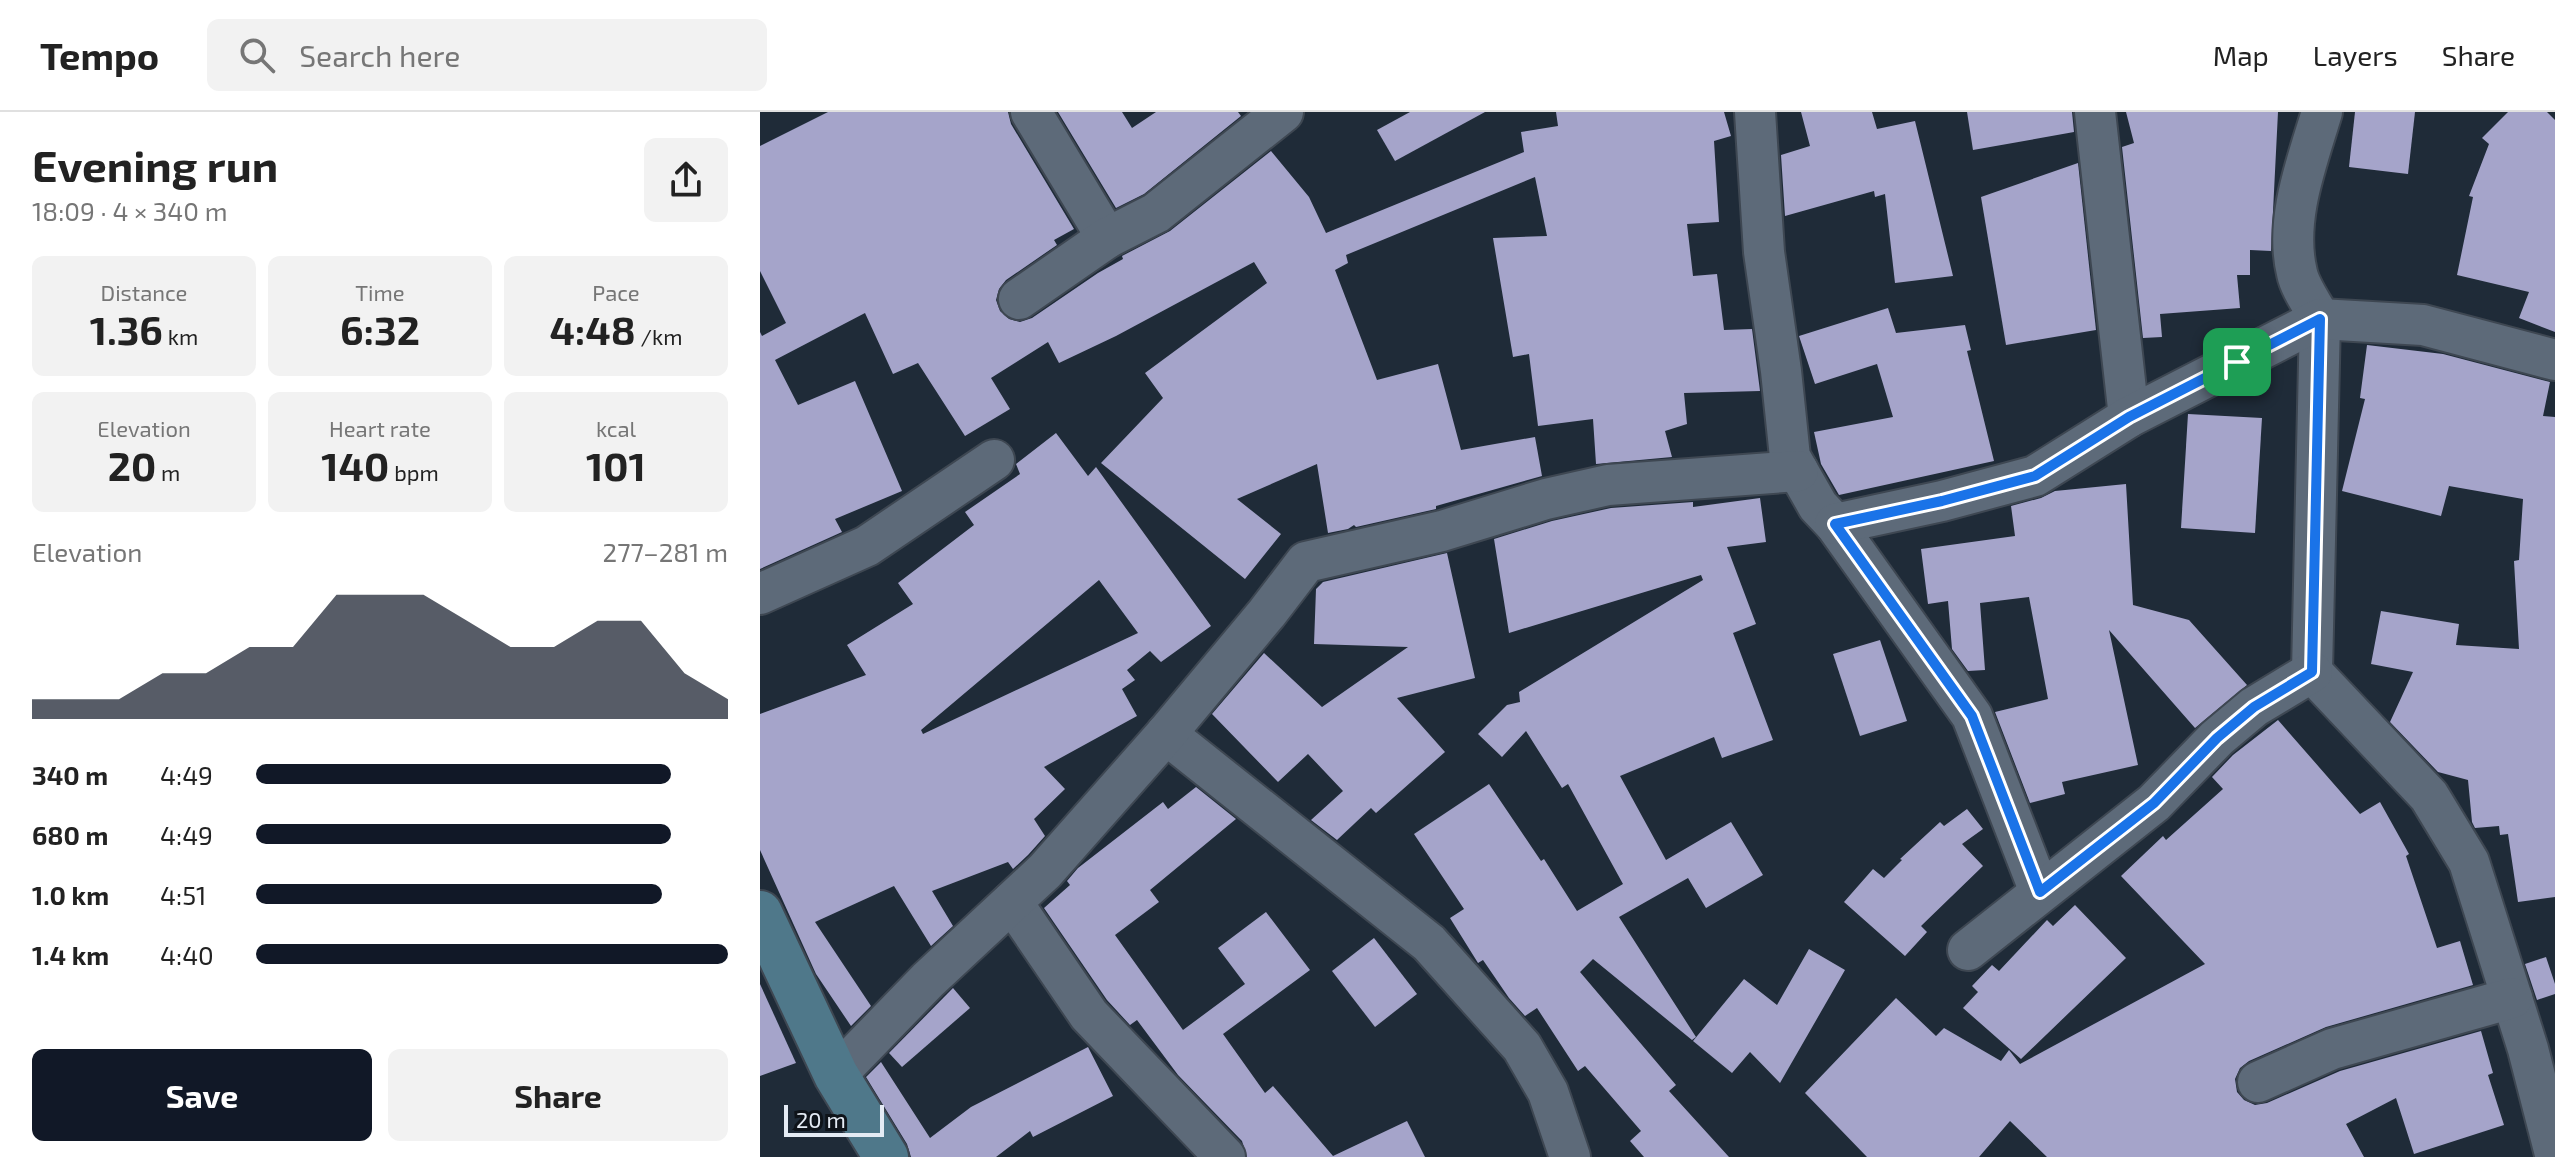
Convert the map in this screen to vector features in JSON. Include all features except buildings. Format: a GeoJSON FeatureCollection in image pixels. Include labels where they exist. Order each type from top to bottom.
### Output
{"type":"FeatureCollection","features":[{"type":"Feature","properties":{"kind":"street"},"geometry":{"type":"LineString","coordinates":[[1031,112],[1107,238]]}},
{"type":"Feature","properties":{"kind":"street"},"geometry":{"type":"LineString","coordinates":[[1019,299],[1107,238],[1156,213],[1283,112]]}},
{"type":"Feature","properties":{"kind":"street"},"geometry":{"type":"LineString","coordinates":[[1755,112],[1764,252],[1790,457],[1818,506],[1835,524],[1972,716],[2040,892]]}},
{"type":"Feature","properties":{"kind":"street"},"geometry":{"type":"LineString","coordinates":[[2095,112],[2129,417]]}},
{"type":"Feature","properties":{"kind":"street"},"geometry":{"type":"LineString","coordinates":[[2322,112],[2303,175],[2293,226],[2297,275],[2320,319],[2312,672],[2429,796],[2469,862],[2512,998],[2555,1154]]}},
{"type":"Feature","properties":{"kind":"street"},"geometry":{"type":"LineString","coordinates":[[1835,524],[1942,501],[2035,476],[2129,417],[2320,319],[2423,325],[2555,360]]}},
{"type":"Feature","properties":{"kind":"street"},"geometry":{"type":"LineString","coordinates":[[760,594],[867,546],[994,460]]}},
{"type":"Feature","properties":{"kind":"street"},"geometry":{"type":"LineString","coordinates":[[836,1075],[928,980],[1045,871],[1166,734],[1306,562],[1442,531],[1546,499],[1608,485],[1798,471]]}},
{"type":"Feature","properties":{"kind":"street"},"geometry":{"type":"LineString","coordinates":[[1968,950],[2154,803],[2217,738],[2254,707],[2312,672]]}},
{"type":"Feature","properties":{"kind":"street"},"geometry":{"type":"LineString","coordinates":[[1166,734],[1429,943],[1522,1047],[1548,1092],[1570,1157]]}},
{"type":"Feature","properties":{"kind":"street"},"geometry":{"type":"LineString","coordinates":[[1012,902],[1089,1015],[1225,1157]]}},
{"type":"Feature","properties":{"kind":"street"},"geometry":{"type":"LineString","coordinates":[[760,913],[836,1075],[886,1157]]}},
{"type":"Feature","properties":{"kind":"street"},"geometry":{"type":"LineString","coordinates":[[2258,1082],[2332,1049],[2512,998]]}},
{"type":"Feature","properties":{"kind":"route"},"geometry":{"type":"LineString","coordinates":[[2320,319],[2312,672],[2254,707],[2217,738],[2154,803],[2040,892],[1972,716],[1835,524],[1942,501],[2035,476],[2129,417],[2237,362],[2320,319]]}}]}
